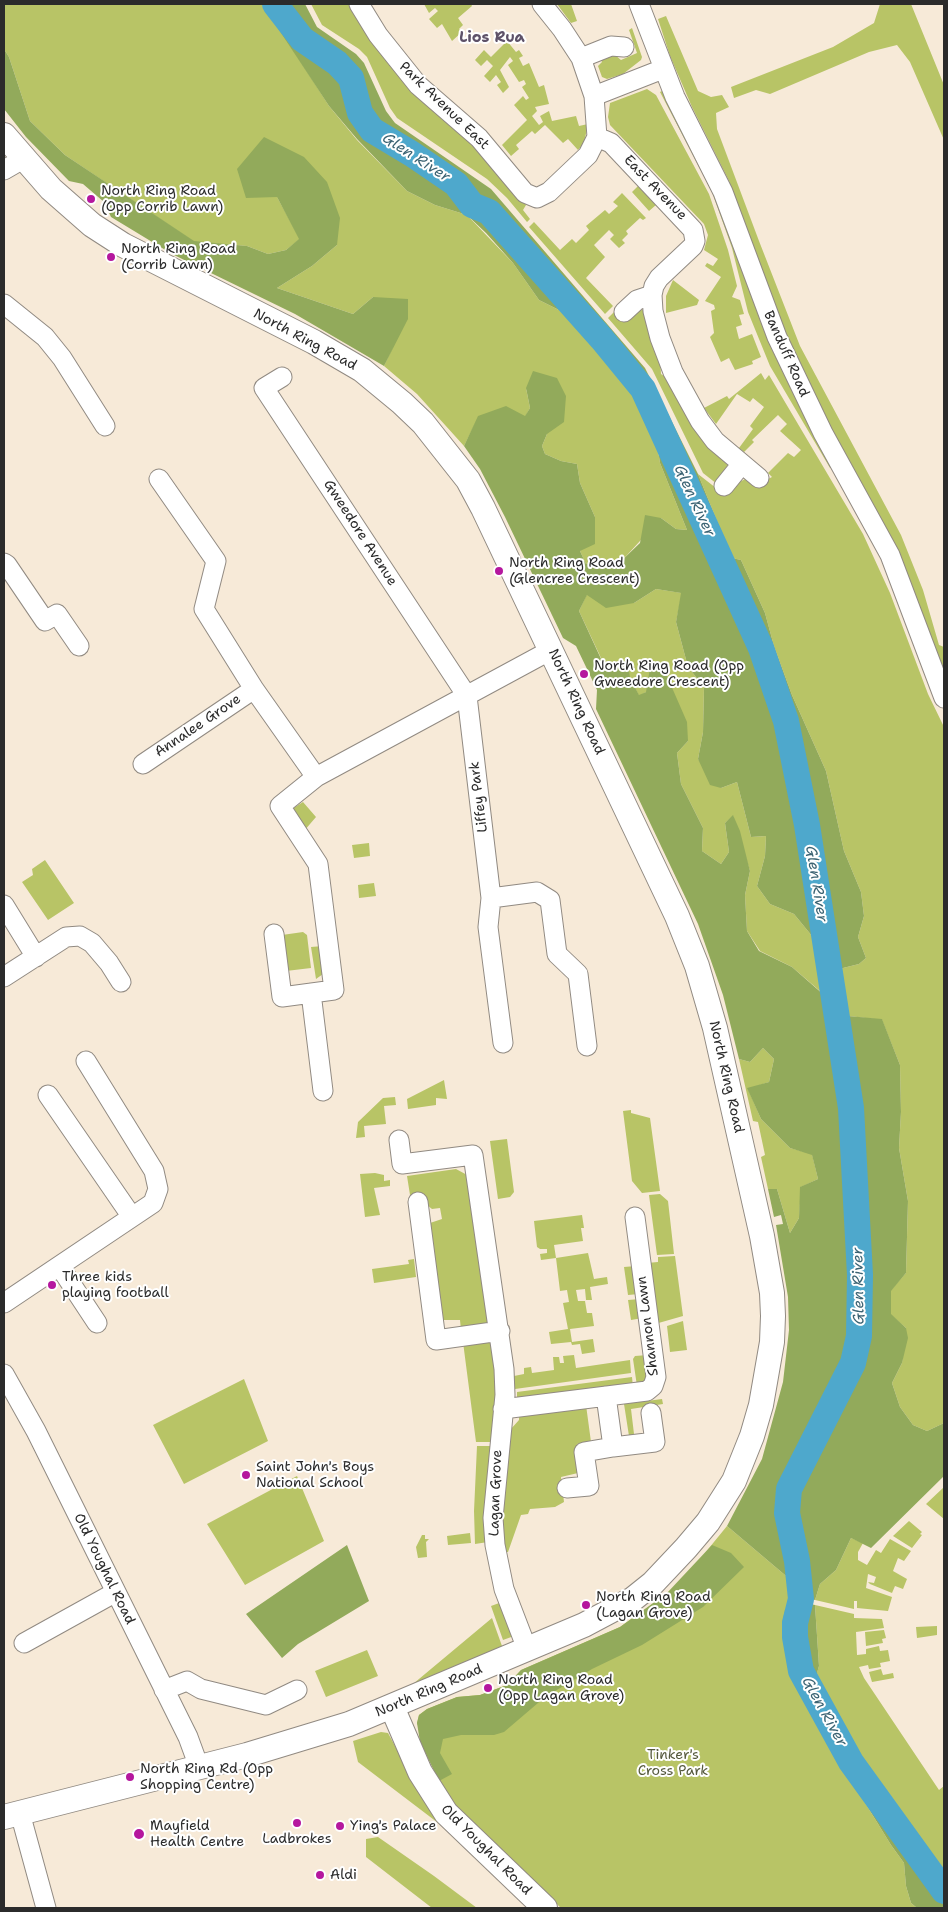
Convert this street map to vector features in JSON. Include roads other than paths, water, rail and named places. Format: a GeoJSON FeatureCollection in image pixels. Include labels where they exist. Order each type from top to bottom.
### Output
{"type":"FeatureCollection","features":[{"type":"Feature","properties":{"kind":"main road","name":"North Ring Road"},"geometry":{"type":"LineString","coordinates":[[4,135],[13,164],[123,245],[340,356],[362,370],[402,402],[439,440],[468,480],[677,916],[699,973],[715,1028],[762,1236],[772,1293],[773,1316],[767,1375],[752,1436],[734,1481],[708,1522],[670,1566],[633,1599],[584,1626],[392,1707],[323,1733],[12,1815]]}},
{"type":"Feature","properties":{"kind":"main road","name":"Old Youghal Road"},"geometry":{"type":"LineString","coordinates":[[392,1707],[420,1772],[441,1807],[454,1822],[545,1908]]}},
{"type":"Feature","properties":{"kind":"street","name":"Park Avenue East"},"geometry":{"type":"LineString","coordinates":[[359,4],[378,35],[418,85],[479,138],[526,193],[537,198],[549,192],[588,155],[597,137]]}},
{"type":"Feature","properties":{"kind":"street"},"geometry":{"type":"LineString","coordinates":[[542,4],[562,29],[581,58],[594,96],[597,137]]}},
{"type":"Feature","properties":{"kind":"street","name":"Banduff Road"},"geometry":{"type":"LineString","coordinates":[[639,4],[663,69],[723,192],[755,283],[796,378],[834,455],[890,555],[944,698]]}},
{"type":"Feature","properties":{"kind":"street"},"geometry":{"type":"LineString","coordinates":[[581,58],[611,46],[624,47]]}},
{"type":"Feature","properties":{"kind":"street"},"geometry":{"type":"LineString","coordinates":[[594,96],[663,69]]}},
{"type":"Feature","properties":{"kind":"street","name":"East Avenue"},"geometry":{"type":"LineString","coordinates":[[597,137],[611,143],[693,230],[695,241],[692,246],[659,278],[652,295]]}},
{"type":"Feature","properties":{"kind":"street"},"geometry":{"type":"LineString","coordinates":[[624,312],[637,300],[652,295],[660,338],[689,404],[715,441],[741,465],[759,478]]}},
{"type":"Feature","properties":{"kind":"street"},"geometry":{"type":"LineString","coordinates":[[4,304],[51,344],[62,358],[104,426]]}},
{"type":"Feature","properties":{"kind":"street","name":"Gweedore Avenue"},"geometry":{"type":"LineString","coordinates":[[282,377],[264,388],[467,696]]}},
{"type":"Feature","properties":{"kind":"street"},"geometry":{"type":"LineString","coordinates":[[724,486],[741,465]]}},
{"type":"Feature","properties":{"kind":"street","name":"Annalee Grove"},"geometry":{"type":"LineString","coordinates":[[159,479],[216,561],[204,609],[254,690],[316,777]]}},
{"type":"Feature","properties":{"kind":"street"},"geometry":{"type":"LineString","coordinates":[[4,563],[8,566],[45,622],[57,614],[79,646]]}},
{"type":"Feature","properties":{"kind":"street"},"geometry":{"type":"LineString","coordinates":[[274,934],[282,997],[334,990],[318,864],[280,806],[316,777],[551,650]]}},
{"type":"Feature","properties":{"kind":"street","name":"Annalee Grove"},"geometry":{"type":"LineString","coordinates":[[143,764],[254,690]]}},
{"type":"Feature","properties":{"kind":"street","name":"Liffey Park"},"geometry":{"type":"LineString","coordinates":[[467,696],[491,898],[488,927],[503,1043]]}},
{"type":"Feature","properties":{"kind":"street"},"geometry":{"type":"LineString","coordinates":[[491,898],[536,892],[550,900],[557,954],[578,974],[587,1046]]}},
{"type":"Feature","properties":{"kind":"street"},"geometry":{"type":"LineString","coordinates":[[4,905],[36,956]]}},
{"type":"Feature","properties":{"kind":"street"},"geometry":{"type":"LineString","coordinates":[[4,977],[66,937],[80,936],[92,943],[121,982]]}},
{"type":"Feature","properties":{"kind":"street"},"geometry":{"type":"LineString","coordinates":[[311,993],[323,1091]]}},
{"type":"Feature","properties":{"kind":"street"},"geometry":{"type":"LineString","coordinates":[[4,1303],[153,1203],[158,1189],[154,1171],[86,1061]]}},
{"type":"Feature","properties":{"kind":"street"},"geometry":{"type":"LineString","coordinates":[[48,1095],[132,1217]]}},
{"type":"Feature","properties":{"kind":"street","name":"Lagan Grove"},"geometry":{"type":"LineString","coordinates":[[399,1140],[402,1164],[473,1155],[504,1369],[503,1409],[494,1481],[493,1518],[495,1545],[504,1590],[527,1649]]}},
{"type":"Feature","properties":{"kind":"street"},"geometry":{"type":"LineString","coordinates":[[418,1202],[436,1340],[500,1332]]}},
{"type":"Feature","properties":{"kind":"street","name":"Shannon Lawn"},"geometry":{"type":"LineString","coordinates":[[503,1409],[647,1391],[656,1381],[635,1217]]}},
{"type":"Feature","properties":{"kind":"street"},"geometry":{"type":"LineString","coordinates":[[60,1267],[97,1323]]}},
{"type":"Feature","properties":{"kind":"street","name":"Old Youghal Road"},"geometry":{"type":"LineString","coordinates":[[4,1374],[36,1431],[188,1737],[198,1767]]}},
{"type":"Feature","properties":{"kind":"street"},"geometry":{"type":"LineString","coordinates":[[606,1396],[613,1448]]}},
{"type":"Feature","properties":{"kind":"street"},"geometry":{"type":"LineString","coordinates":[[568,1488],[589,1486],[584,1452],[655,1442],[651,1412]]}},
{"type":"Feature","properties":{"kind":"street"},"geometry":{"type":"LineString","coordinates":[[24,1643],[116,1592]]}},
{"type":"Feature","properties":{"kind":"street"},"geometry":{"type":"LineString","coordinates":[[164,1690],[187,1681],[201,1689],[266,1705],[297,1690]]}},
{"type":"Feature","properties":{"kind":"street"},"geometry":{"type":"LineString","coordinates":[[12,1815],[46,1908]]}},
{"type":"Feature","properties":{"kind":"waterway","name":"Glen River"},"geometry":{"type":"LineString","coordinates":[[275,4],[302,39],[337,63],[351,78],[360,113],[372,130],[456,184],[472,205],[489,212],[602,339],[643,389],[761,648],[786,721],[807,825],[851,1108],[860,1275],[859,1336],[853,1363],[789,1489],[787,1513],[797,1561],[801,1599],[795,1623],[795,1637],[801,1671],[851,1762],[944,1891]]}},
{"type":"Feature","properties":{"kind":"place","name":"North Ring Road (Opp Corrib Lawn)"},"geometry":{"type":"Point","coordinates":[91,199]}},
{"type":"Feature","properties":{"kind":"place","name":"North Ring Road (Corrib Lawn)"},"geometry":{"type":"Point","coordinates":[111,257]}},
{"type":"Feature","properties":{"kind":"place","name":"North Ring Road (Glencree Crescent)"},"geometry":{"type":"Point","coordinates":[499,571]}},
{"type":"Feature","properties":{"kind":"place","name":"North Ring Road (Opp Gweedore Crescent)"},"geometry":{"type":"Point","coordinates":[584,674]}},
{"type":"Feature","properties":{"kind":"place","name":"Three kids playing football"},"geometry":{"type":"Point","coordinates":[52,1285]}},
{"type":"Feature","properties":{"kind":"place","name":"Saint John's Boys National School"},"geometry":{"type":"Point","coordinates":[246,1475]}},
{"type":"Feature","properties":{"kind":"place","name":"North Ring Road (Lagan Grove)"},"geometry":{"type":"Point","coordinates":[586,1605]}},
{"type":"Feature","properties":{"kind":"place","name":"North Ring Road (Opp Lagan Grove)"},"geometry":{"type":"Point","coordinates":[488,1688]}},
{"type":"Feature","properties":{"kind":"place","name":"North Ring Rd (Opp Shopping Centre)"},"geometry":{"type":"Point","coordinates":[130,1777]}},
{"type":"Feature","properties":{"kind":"place","name":"Ladbrokes"},"geometry":{"type":"Point","coordinates":[297,1823]}},
{"type":"Feature","properties":{"kind":"place","name":"Ying's Palace"},"geometry":{"type":"Point","coordinates":[340,1826]}},
{"type":"Feature","properties":{"kind":"place","name":"Mayfield Health Centre"},"geometry":{"type":"Point","coordinates":[139,1834]}},
{"type":"Feature","properties":{"kind":"place","name":"Aldi"},"geometry":{"type":"Point","coordinates":[320,1875]}},
{"type":"Feature","properties":{"kind":"district","name":"Lios Rua"},"geometry":{"type":"Point","coordinates":[492,38]}},
{"type":"Feature","properties":{"kind":"park label","name":"Tinker's Cross Park"},"geometry":{"type":"Point","coordinates":[673,1764]}}]}
